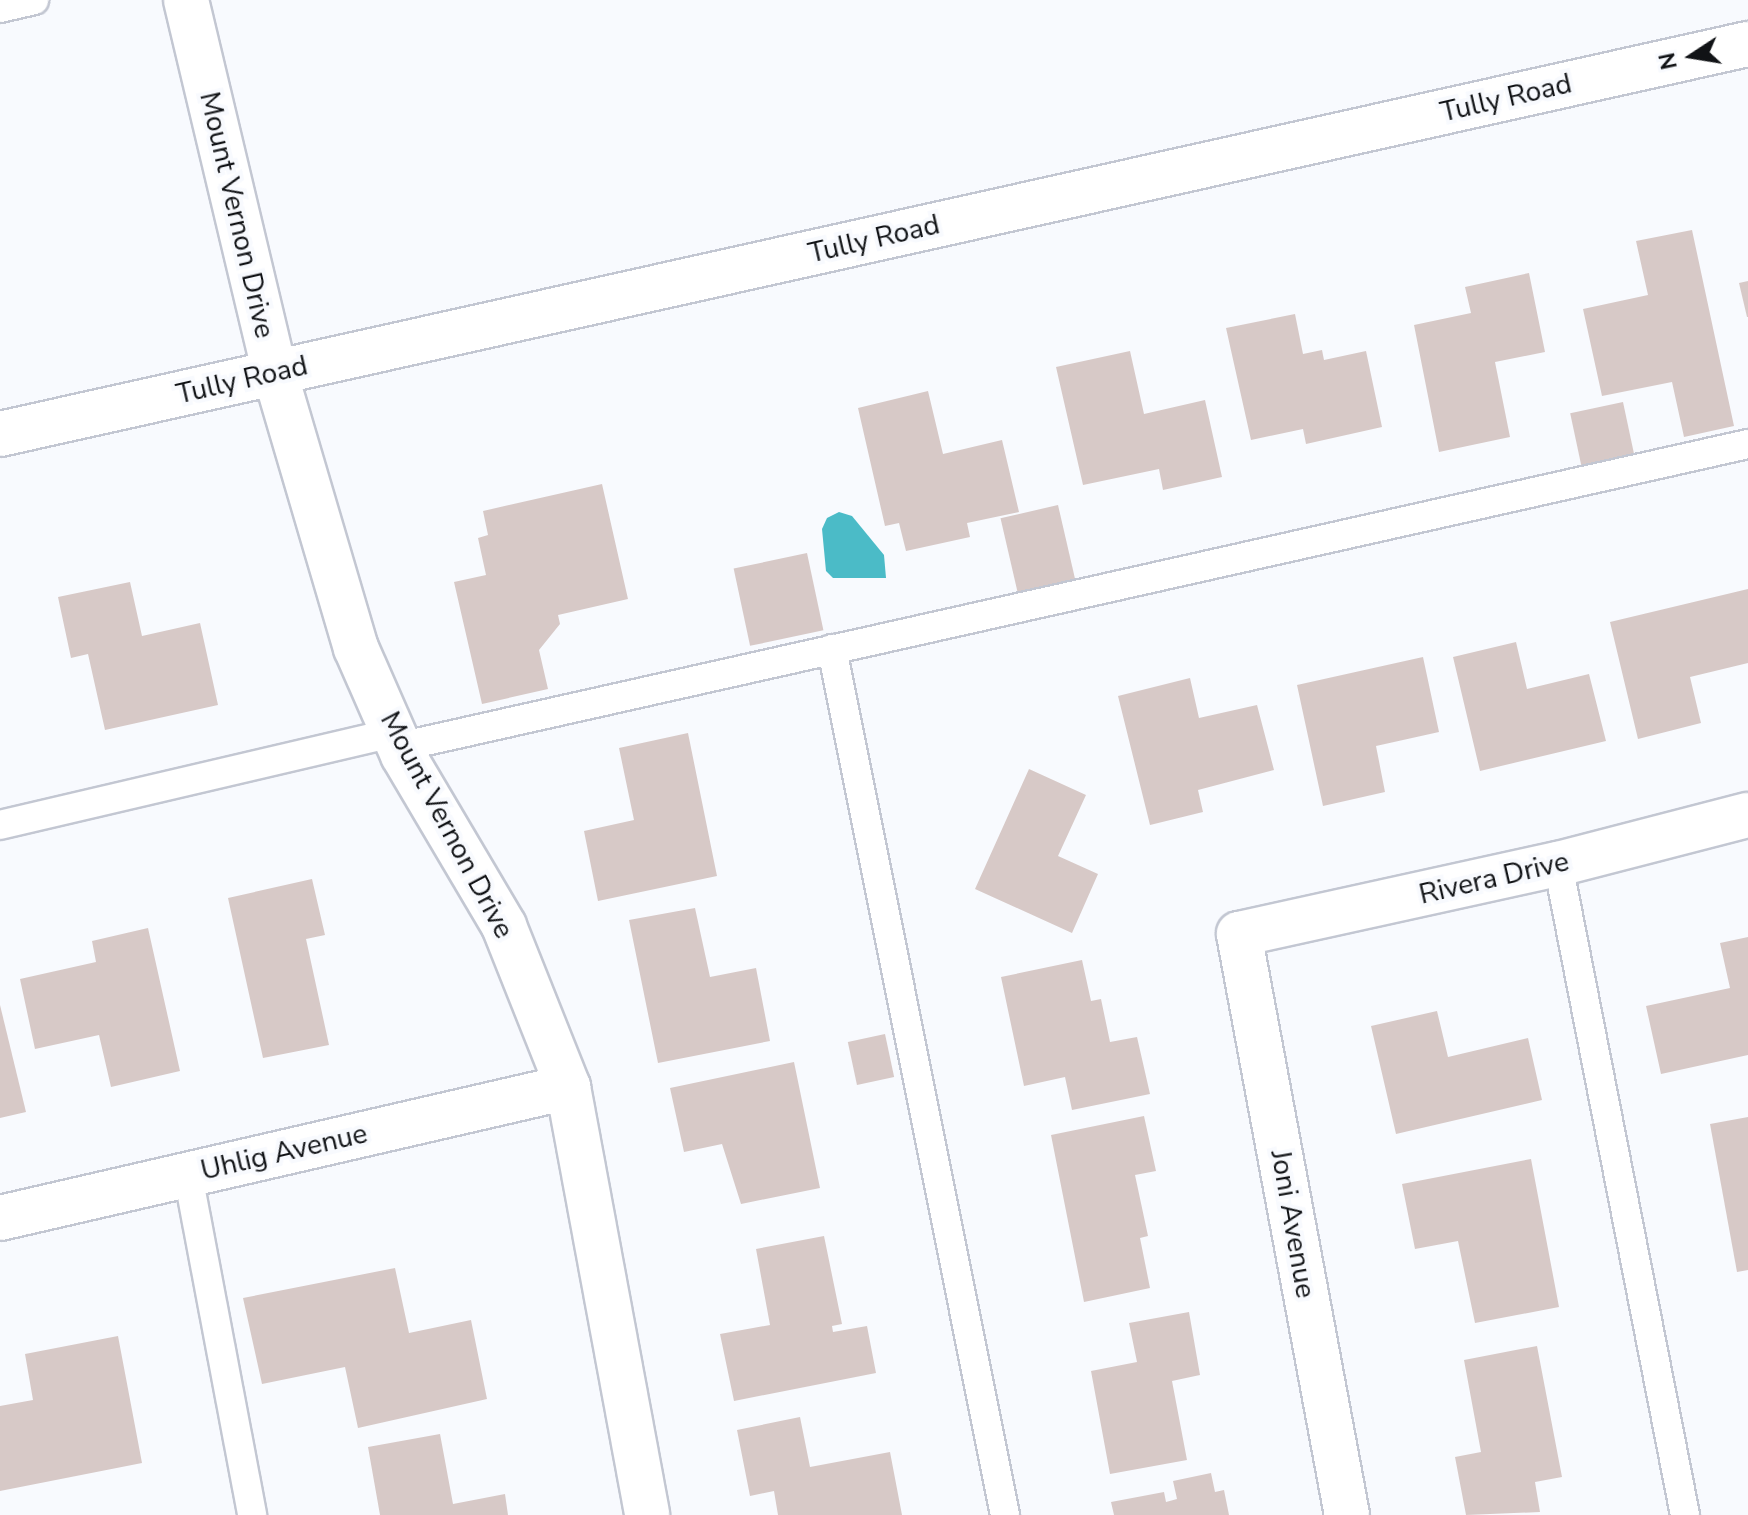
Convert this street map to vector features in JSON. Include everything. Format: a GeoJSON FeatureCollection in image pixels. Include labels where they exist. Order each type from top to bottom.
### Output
{"type":"FeatureCollection","features":[{"type":"Feature","properties":{"kind":"street","name":"Mount Vernon Drive"},"geometry":{"type":"LineString","coordinates":[[186,0],[275,373],[356,648],[396,740],[504,926],[568,1087],[647,1515]]}},
{"type":"Feature","properties":{"kind":"street","name":"Tully Road"},"geometry":{"type":"LineString","coordinates":[[0,434],[1748,44]]}},
{"type":"Feature","properties":{"kind":"street","name":"Rivera Drive"},"geometry":{"type":"LineString","coordinates":[[1239,934],[1558,864],[1748,815]]}},
{"type":"Feature","properties":{"kind":"street","name":"Joni Avenue"},"geometry":{"type":"LineString","coordinates":[[1239,934],[1347,1515]]}},
{"type":"Feature","properties":{"kind":"street","name":"Uhlig Avenue"},"geometry":{"type":"LineString","coordinates":[[0,1218],[568,1087]]}},
{"type":"Feature","properties":{"kind":"lane"},"geometry":{"type":"LineString","coordinates":[[0,8],[34,0]]}},
{"type":"Feature","properties":{"kind":"lane"},"geometry":{"type":"LineString","coordinates":[[0,825],[832,649],[1748,444]]}},
{"type":"Feature","properties":{"kind":"lane"},"geometry":{"type":"LineString","coordinates":[[832,649],[1005,1515]]}},
{"type":"Feature","properties":{"kind":"lane"},"geometry":{"type":"LineString","coordinates":[[1558,864],[1685,1515]]}},
{"type":"Feature","properties":{"kind":"lane"},"geometry":{"type":"LineString","coordinates":[[188,1175],[252,1515]]}},
{"type":"Feature","properties":{"kind":"water"},"geometry":{"type":"Polygon","coordinates":[[[839,512],[852,516],[884,555],[886,578],[833,578],[826,571],[822,529],[827,518],[839,512]]]}},
{"type":"Feature","properties":{"kind":"building"},"geometry":{"type":"Polygon","coordinates":[[[1692,230],[1734,426],[1684,437],[1672,382],[1602,396],[1583,309],[1648,295],[1636,241],[1692,230]]]}},
{"type":"Feature","properties":{"kind":"building"},"geometry":{"type":"Polygon","coordinates":[[[1529,273],[1545,352],[1495,362],[1510,437],[1439,452],[1414,325],[1471,313],[1465,287],[1529,273]]]}},
{"type":"Feature","properties":{"kind":"building"},"geometry":{"type":"Polygon","coordinates":[[[1748,281],[1748,317],[1747,317],[1739,283],[1748,281]]]}},
{"type":"Feature","properties":{"kind":"building"},"geometry":{"type":"Polygon","coordinates":[[[1295,314],[1303,354],[1322,350],[1324,360],[1366,351],[1382,427],[1306,444],[1303,429],[1251,440],[1226,328],[1295,314]]]}},
{"type":"Feature","properties":{"kind":"building"},"geometry":{"type":"Polygon","coordinates":[[[1130,351],[1144,414],[1205,400],[1222,477],[1163,490],[1159,469],[1083,485],[1056,367],[1130,351]]]}},
{"type":"Feature","properties":{"kind":"building"},"geometry":{"type":"Polygon","coordinates":[[[928,391],[943,454],[1002,440],[1019,512],[967,523],[970,537],[906,551],[899,523],[885,526],[858,408],[928,391]]]}},
{"type":"Feature","properties":{"kind":"building"},"geometry":{"type":"Polygon","coordinates":[[[1623,402],[1635,460],[1582,471],[1570,413],[1623,402]]]}},
{"type":"Feature","properties":{"kind":"building"},"geometry":{"type":"Polygon","coordinates":[[[602,484],[628,599],[558,615],[560,624],[539,650],[548,689],[482,704],[454,582],[486,575],[478,538],[488,535],[483,511],[602,484]]]}},
{"type":"Feature","properties":{"kind":"building"},"geometry":{"type":"Polygon","coordinates":[[[1058,505],[1076,581],[1018,594],[1001,518],[1058,505]]]}},
{"type":"Feature","properties":{"kind":"building"},"geometry":{"type":"Polygon","coordinates":[[[807,553],[823,630],[750,646],[734,569],[807,553]]]}},
{"type":"Feature","properties":{"kind":"building"},"geometry":{"type":"Polygon","coordinates":[[[130,582],[142,636],[200,623],[218,705],[105,730],[88,654],[71,658],[58,597],[130,582]]]}},
{"type":"Feature","properties":{"kind":"building"},"geometry":{"type":"Polygon","coordinates":[[[1748,589],[1748,663],[1690,677],[1701,723],[1638,739],[1610,622],[1748,589]]]}},
{"type":"Feature","properties":{"kind":"building"},"geometry":{"type":"Polygon","coordinates":[[[1516,642],[1527,689],[1589,674],[1606,741],[1480,771],[1453,657],[1516,642]]]}},
{"type":"Feature","properties":{"kind":"building"},"geometry":{"type":"Polygon","coordinates":[[[1423,657],[1439,732],[1376,746],[1385,792],[1323,806],[1297,685],[1423,657]]]}},
{"type":"Feature","properties":{"kind":"building"},"geometry":{"type":"Polygon","coordinates":[[[1190,678],[1199,718],[1257,705],[1274,770],[1198,790],[1203,812],[1150,825],[1118,696],[1190,678]]]}},
{"type":"Feature","properties":{"kind":"building"},"geometry":{"type":"Polygon","coordinates":[[[688,733],[717,876],[598,901],[584,831],[634,820],[619,748],[688,733]]]}},
{"type":"Feature","properties":{"kind":"building"},"geometry":{"type":"Polygon","coordinates":[[[1029,769],[1086,795],[1058,856],[1098,874],[1072,933],[975,889],[1029,769]]]}},
{"type":"Feature","properties":{"kind":"building"},"geometry":{"type":"Polygon","coordinates":[[[312,879],[325,935],[306,939],[329,1045],[263,1058],[228,898],[312,879]]]}},
{"type":"Feature","properties":{"kind":"building"},"geometry":{"type":"Polygon","coordinates":[[[695,908],[710,977],[756,968],[770,1041],[658,1063],[629,920],[695,908]]]}},
{"type":"Feature","properties":{"kind":"building"},"geometry":{"type":"Polygon","coordinates":[[[148,928],[180,1071],[111,1087],[99,1035],[35,1049],[20,979],[96,962],[92,941],[148,928]]]}},
{"type":"Feature","properties":{"kind":"building"},"geometry":{"type":"Polygon","coordinates":[[[1748,937],[1748,1055],[1661,1074],[1646,1006],[1730,988],[1720,943],[1748,937]]]}},
{"type":"Feature","properties":{"kind":"building"},"geometry":{"type":"Polygon","coordinates":[[[1082,960],[1091,1001],[1101,999],[1110,1042],[1137,1037],[1150,1094],[1072,1110],[1065,1077],[1024,1086],[1001,977],[1082,960]]]}},
{"type":"Feature","properties":{"kind":"building"},"geometry":{"type":"Polygon","coordinates":[[[0,1005],[26,1112],[0,1118],[0,1005]]]}},
{"type":"Feature","properties":{"kind":"building"},"geometry":{"type":"Polygon","coordinates":[[[1437,1011],[1448,1057],[1528,1038],[1542,1100],[1396,1134],[1371,1026],[1437,1011]]]}},
{"type":"Feature","properties":{"kind":"building"},"geometry":{"type":"Polygon","coordinates":[[[885,1034],[894,1077],[857,1085],[848,1042],[885,1034]]]}},
{"type":"Feature","properties":{"kind":"building"},"geometry":{"type":"Polygon","coordinates":[[[794,1062],[820,1188],[741,1204],[722,1144],[684,1152],[670,1088],[794,1062]]]}},
{"type":"Feature","properties":{"kind":"building"},"geometry":{"type":"Polygon","coordinates":[[[1144,1116],[1156,1171],[1135,1175],[1148,1236],[1140,1238],[1150,1288],[1084,1302],[1051,1135],[1144,1116]]]}},
{"type":"Feature","properties":{"kind":"building"},"geometry":{"type":"Polygon","coordinates":[[[1748,1117],[1748,1270],[1737,1272],[1710,1124],[1748,1117]]]}},
{"type":"Feature","properties":{"kind":"building"},"geometry":{"type":"Polygon","coordinates":[[[1531,1159],[1559,1307],[1475,1323],[1458,1241],[1415,1249],[1402,1184],[1531,1159]]]}},
{"type":"Feature","properties":{"kind":"building"},"geometry":{"type":"Polygon","coordinates":[[[824,1236],[842,1324],[832,1326],[833,1332],[867,1326],[876,1373],[734,1401],[720,1334],[770,1325],[756,1249],[824,1236]]]}},
{"type":"Feature","properties":{"kind":"building"},"geometry":{"type":"Polygon","coordinates":[[[395,1268],[409,1333],[471,1320],[487,1399],[358,1428],[345,1367],[262,1384],[243,1298],[395,1268]]]}},
{"type":"Feature","properties":{"kind":"building"},"geometry":{"type":"Polygon","coordinates":[[[1189,1312],[1200,1375],[1172,1381],[1187,1460],[1110,1474],[1091,1371],[1137,1362],[1129,1323],[1189,1312]]]}},
{"type":"Feature","properties":{"kind":"building"},"geometry":{"type":"Polygon","coordinates":[[[118,1336],[142,1463],[0,1491],[0,1406],[33,1400],[25,1354],[118,1336]]]}},
{"type":"Feature","properties":{"kind":"building"},"geometry":{"type":"Polygon","coordinates":[[[1537,1346],[1562,1477],[1535,1482],[1540,1512],[1466,1515],[1455,1457],[1481,1452],[1464,1360],[1537,1346]]]}},
{"type":"Feature","properties":{"kind":"building"},"geometry":{"type":"Polygon","coordinates":[[[800,1417],[810,1467],[890,1452],[902,1515],[778,1515],[774,1491],[750,1496],[737,1430],[800,1417]]]}},
{"type":"Feature","properties":{"kind":"building"},"geometry":{"type":"Polygon","coordinates":[[[440,1434],[453,1504],[505,1494],[508,1515],[380,1515],[368,1447],[440,1434]]]}},
{"type":"Feature","properties":{"kind":"building"},"geometry":{"type":"Polygon","coordinates":[[[1211,1473],[1215,1492],[1224,1490],[1229,1515],[1114,1515],[1111,1502],[1164,1492],[1166,1502],[1177,1499],[1173,1481],[1211,1473]]]}}]}
